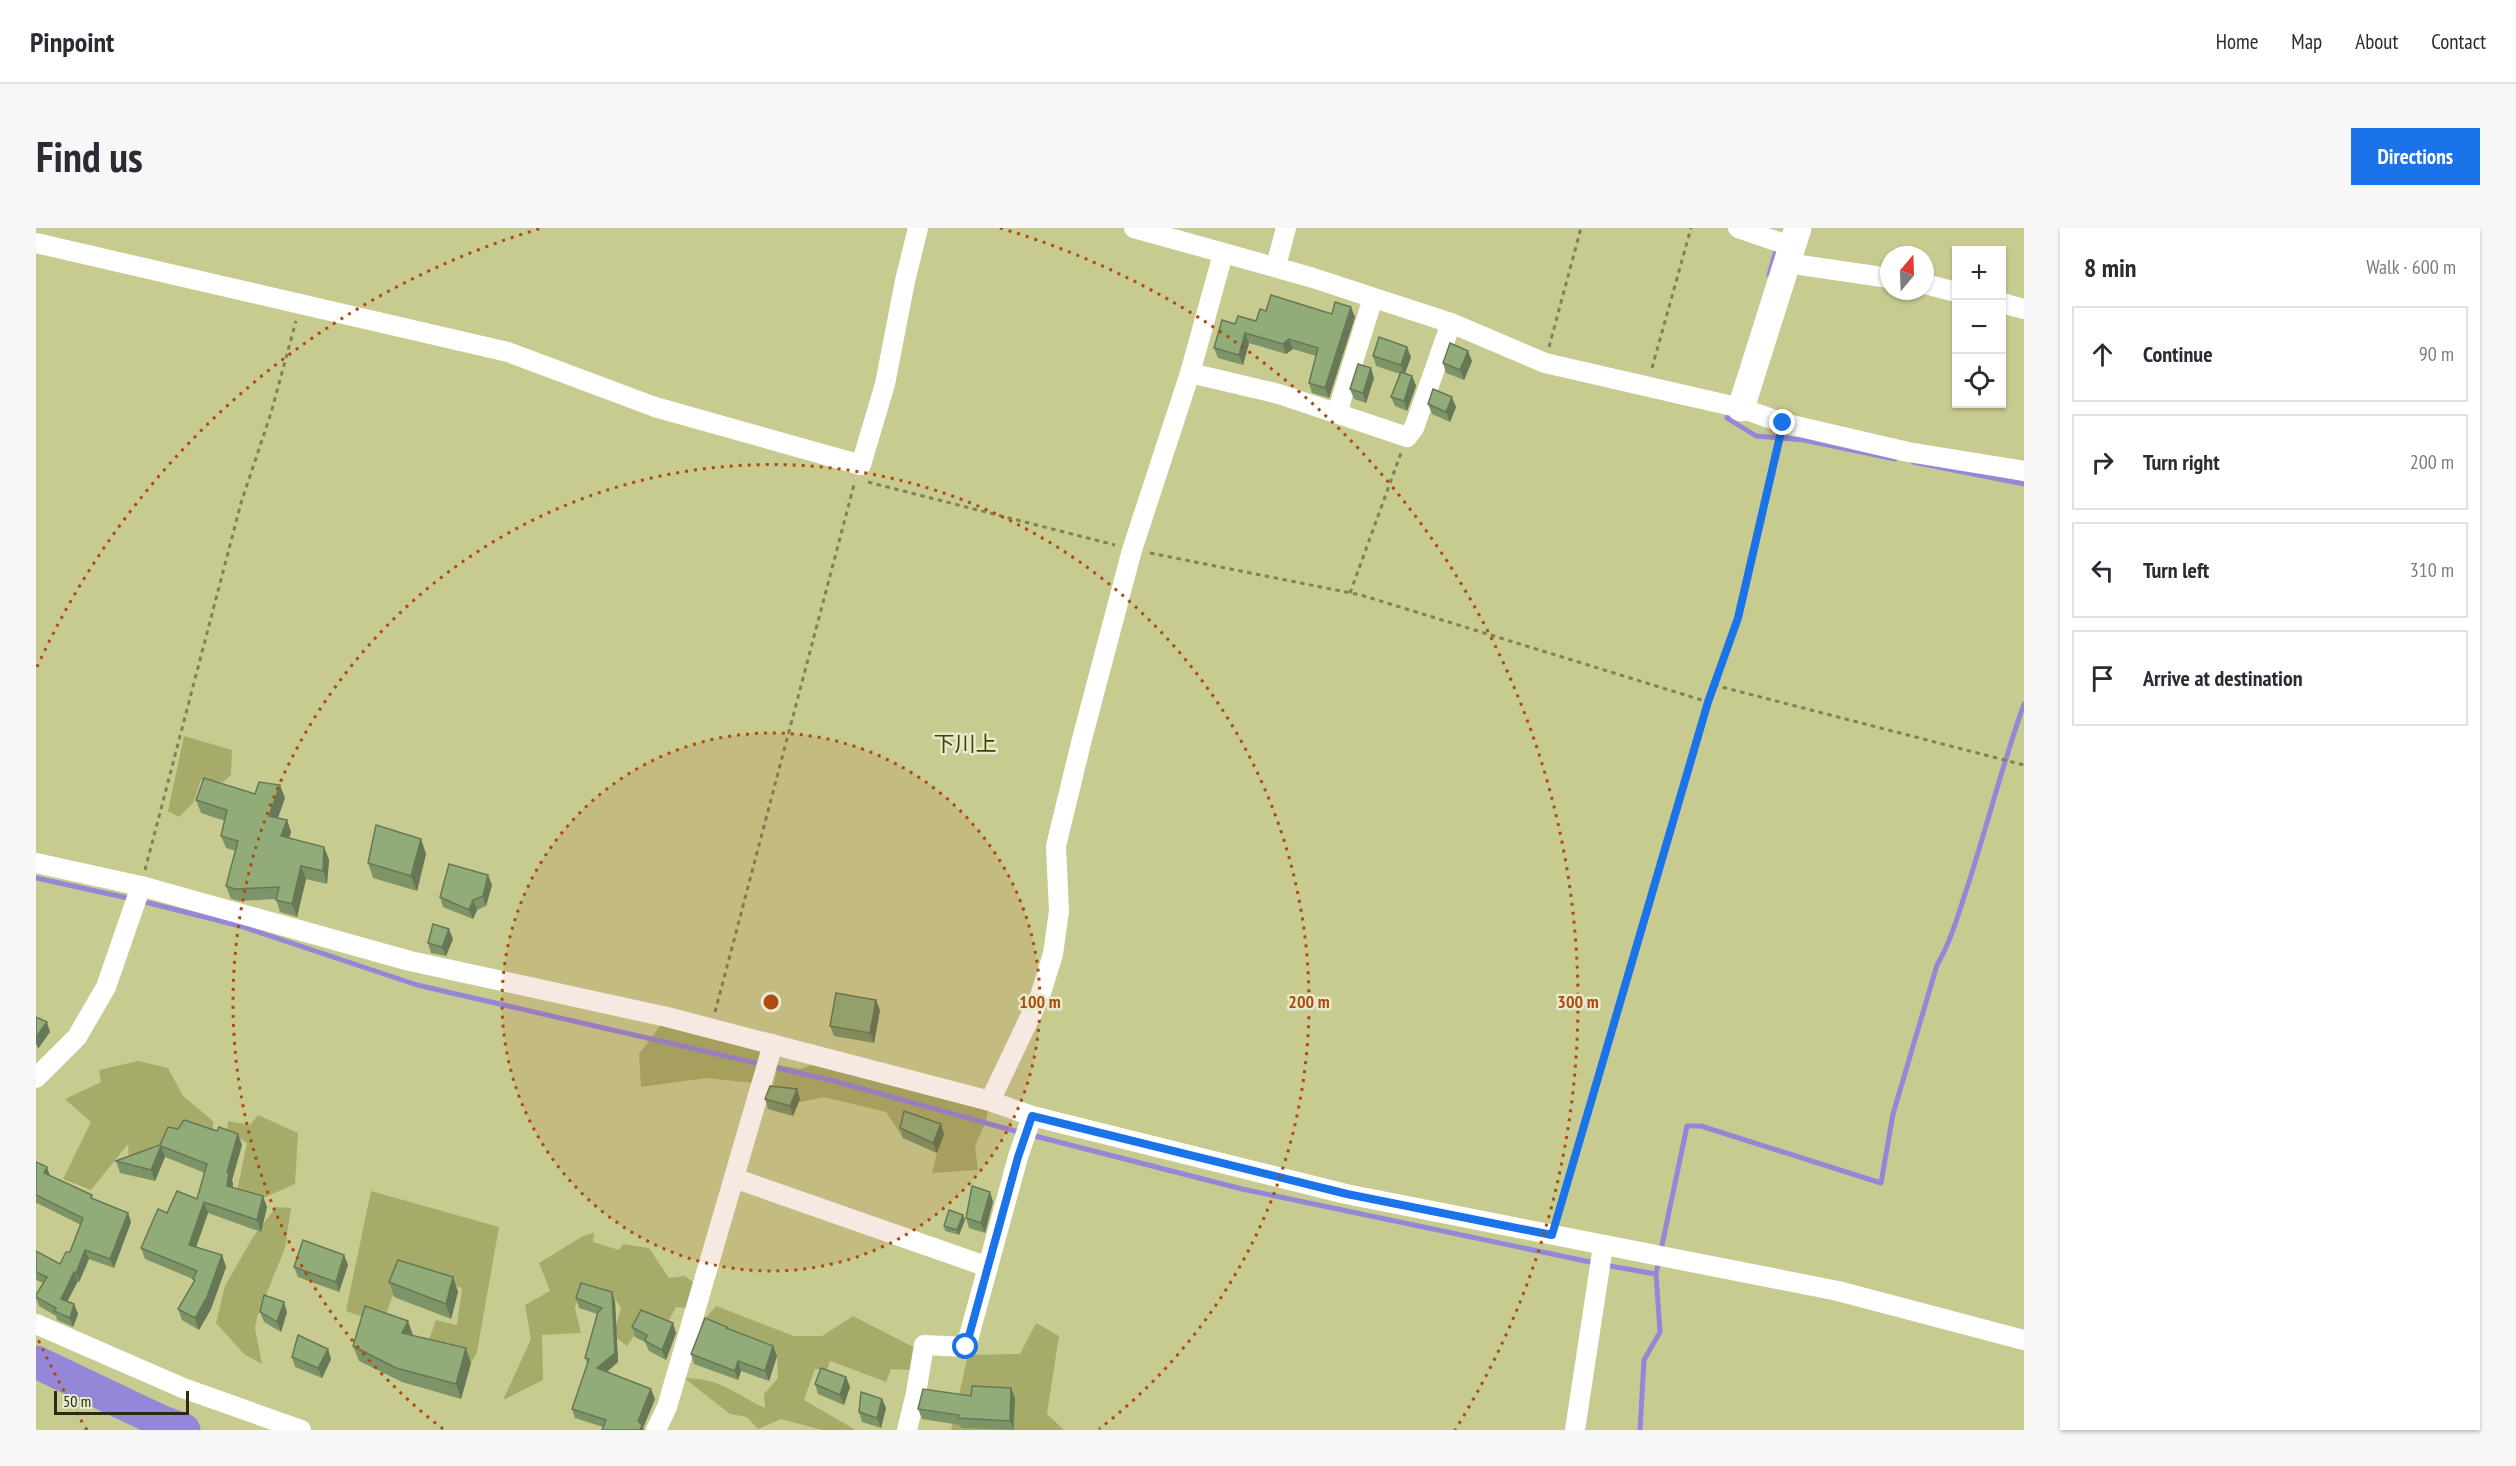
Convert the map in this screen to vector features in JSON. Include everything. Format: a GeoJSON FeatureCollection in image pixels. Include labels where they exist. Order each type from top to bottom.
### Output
{"type":"FeatureCollection","features":[{"type":"Feature","properties":{"kind":"street"},"geometry":{"type":"LineString","coordinates":[[36,243],[508,352],[655,407],[864,474],[918,228]]}},
{"type":"Feature","properties":{"kind":"street"},"geometry":{"type":"LineString","coordinates":[[1134,228],[1223,254],[1276,266],[1451,323],[1545,363],[1741,408],[1783,423],[1908,452],[2024,471]]}},
{"type":"Feature","properties":{"kind":"street"},"geometry":{"type":"LineString","coordinates":[[1276,266],[1286,228]]}},
{"type":"Feature","properties":{"kind":"street"},"geometry":{"type":"LineString","coordinates":[[1738,228],[1880,275]]}},
{"type":"Feature","properties":{"kind":"street"},"geometry":{"type":"LineString","coordinates":[[1741,408],[1793,246]]}},
{"type":"Feature","properties":{"kind":"street"},"geometry":{"type":"LineString","coordinates":[[990,1101],[1040,996],[1053,954],[1059,911],[1056,846],[1132,550],[1190,374],[1223,254]]}},
{"type":"Feature","properties":{"kind":"street"},"geometry":{"type":"LineString","coordinates":[[1934,286],[1952,291]]}},
{"type":"Feature","properties":{"kind":"street"},"geometry":{"type":"LineString","coordinates":[[1337,413],[1374,298]]}},
{"type":"Feature","properties":{"kind":"street"},"geometry":{"type":"LineString","coordinates":[[2006,304],[2024,309]]}},
{"type":"Feature","properties":{"kind":"street"},"geometry":{"type":"LineString","coordinates":[[1190,374],[1278,394],[1407,437],[1414,428],[1451,323]]}},
{"type":"Feature","properties":{"kind":"street"},"geometry":{"type":"LineString","coordinates":[[36,863],[141,886],[410,961],[711,1028],[990,1101],[1032,1116],[1347,1194],[1838,1291],[2024,1340]]}},
{"type":"Feature","properties":{"kind":"street"},"geometry":{"type":"LineString","coordinates":[[36,1078],[77,1037],[106,987],[141,886]]}},
{"type":"Feature","properties":{"kind":"street"},"geometry":{"type":"LineString","coordinates":[[656,1430],[667,1407],[773,1044]]}},
{"type":"Feature","properties":{"kind":"street"},"geometry":{"type":"LineString","coordinates":[[907,1430],[924,1345],[966,1347],[1018,1157],[1032,1116]]}},
{"type":"Feature","properties":{"kind":"street"},"geometry":{"type":"LineString","coordinates":[[734,1178],[988,1267]]}},
{"type":"Feature","properties":{"kind":"street"},"geometry":{"type":"LineString","coordinates":[[1575,1430],[1603,1246]]}},
{"type":"Feature","properties":{"kind":"street"},"geometry":{"type":"LineString","coordinates":[[36,1324],[183,1388],[301,1430]]}},
{"type":"Feature","properties":{"kind":"path"},"geometry":{"type":"LineString","coordinates":[[1545,363],[1581,228]]}},
{"type":"Feature","properties":{"kind":"path"},"geometry":{"type":"LineString","coordinates":[[1647,386],[1691,228]]}},
{"type":"Feature","properties":{"kind":"path"},"geometry":{"type":"LineString","coordinates":[[141,886],[241,503],[271,413],[301,304]]}},
{"type":"Feature","properties":{"kind":"path"},"geometry":{"type":"LineString","coordinates":[[1552,1235],[1708,702],[1738,618],[1783,423]]}},
{"type":"Feature","properties":{"kind":"path"},"geometry":{"type":"LineString","coordinates":[[1350,593],[1407,437]]}},
{"type":"Feature","properties":{"kind":"path"},"geometry":{"type":"LineString","coordinates":[[711,1028],[864,474],[1132,550],[1350,593],[1708,702]]}},
{"type":"Feature","properties":{"kind":"path"},"geometry":{"type":"LineString","coordinates":[[1714,685],[2024,765]]}},
{"type":"Feature","properties":{"kind":"green space"},"geometry":{"type":"Polygon","coordinates":[[[184,736],[232,750],[231,775],[223,782],[201,780],[193,803],[179,817],[168,811],[184,736]]]}},
{"type":"Feature","properties":{"kind":"green space"},"geometry":{"type":"Polygon","coordinates":[[[667,1017],[752,1039],[766,1060],[753,1083],[707,1078],[641,1087],[639,1054],[667,1017]]]}},
{"type":"Feature","properties":{"kind":"green space"},"geometry":{"type":"Polygon","coordinates":[[[138,1061],[168,1068],[183,1096],[213,1121],[213,1131],[179,1133],[156,1156],[129,1164],[128,1144],[91,1190],[63,1179],[91,1122],[65,1099],[101,1082],[99,1070],[138,1061]]]}},
{"type":"Feature","properties":{"kind":"green space"},"geometry":{"type":"Polygon","coordinates":[[[822,1062],[990,1101],[986,1121],[975,1146],[978,1170],[932,1173],[937,1153],[903,1138],[886,1112],[824,1097],[768,1109],[778,1065],[800,1069],[822,1062]]]}},
{"type":"Feature","properties":{"kind":"green space"},"geometry":{"type":"Polygon","coordinates":[[[258,1115],[298,1133],[295,1184],[261,1199],[237,1191],[247,1143],[227,1131],[228,1121],[250,1125],[258,1115]]]}},
{"type":"Feature","properties":{"kind":"green space"},"geometry":{"type":"Polygon","coordinates":[[[371,1191],[499,1227],[477,1352],[471,1363],[429,1340],[436,1320],[457,1325],[462,1288],[402,1268],[383,1324],[346,1311],[371,1191]]]}},
{"type":"Feature","properties":{"kind":"green space"},"geometry":{"type":"Polygon","coordinates":[[[276,1207],[291,1208],[285,1248],[257,1317],[255,1328],[262,1364],[244,1354],[216,1323],[225,1286],[253,1237],[276,1207]]]}},
{"type":"Feature","properties":{"kind":"green space"},"geometry":{"type":"Polygon","coordinates":[[[594,1233],[593,1242],[619,1250],[623,1244],[649,1248],[669,1278],[685,1276],[709,1295],[696,1309],[676,1307],[663,1331],[648,1316],[627,1346],[613,1335],[621,1308],[614,1297],[581,1288],[575,1308],[581,1333],[542,1335],[543,1380],[503,1400],[531,1339],[525,1305],[550,1291],[539,1263],[583,1236],[594,1233]]]}},
{"type":"Feature","properties":{"kind":"green space"},"geometry":{"type":"Polygon","coordinates":[[[716,1306],[794,1336],[822,1336],[853,1316],[919,1350],[911,1370],[891,1369],[886,1382],[830,1361],[827,1370],[815,1369],[804,1400],[856,1430],[822,1430],[781,1419],[758,1429],[747,1417],[730,1414],[684,1378],[719,1384],[765,1408],[764,1394],[778,1378],[777,1356],[733,1338],[704,1320],[716,1306]]]}},
{"type":"Feature","properties":{"kind":"green space"},"geometry":{"type":"Polygon","coordinates":[[[1036,1323],[1059,1336],[1047,1414],[1064,1430],[951,1430],[968,1355],[1020,1354],[1036,1323]]]}},
{"type":"Feature","properties":{"kind":"building"},"geometry":{"type":"Polygon","coordinates":[[[1271,295],[1332,314],[1335,302],[1351,307],[1325,388],[1309,383],[1318,348],[1289,339],[1283,344],[1245,333],[1239,355],[1214,348],[1222,320],[1235,324],[1238,316],[1256,321],[1260,309],[1266,311],[1271,295]]]}},
{"type":"Feature","properties":{"kind":"building"},"geometry":{"type":"Polygon","coordinates":[[[1379,337],[1407,347],[1401,365],[1373,356],[1379,337]]]}},
{"type":"Feature","properties":{"kind":"building"},"geometry":{"type":"Polygon","coordinates":[[[1450,343],[1468,351],[1460,370],[1443,363],[1450,343]]]}},
{"type":"Feature","properties":{"kind":"building"},"geometry":{"type":"Polygon","coordinates":[[[1358,364],[1371,368],[1363,393],[1350,389],[1358,364]]]}},
{"type":"Feature","properties":{"kind":"building"},"geometry":{"type":"Polygon","coordinates":[[[1401,372],[1412,376],[1404,401],[1391,397],[1401,372]]]}},
{"type":"Feature","properties":{"kind":"building"},"geometry":{"type":"Polygon","coordinates":[[[1433,389],[1452,397],[1446,412],[1428,404],[1433,389]]]}},
{"type":"Feature","properties":{"kind":"building"},"geometry":{"type":"Polygon","coordinates":[[[204,778],[255,794],[259,782],[280,785],[269,816],[287,820],[281,836],[324,847],[323,871],[301,866],[292,904],[276,900],[279,887],[235,889],[226,886],[238,841],[221,836],[227,810],[196,800],[204,778]]]}},
{"type":"Feature","properties":{"kind":"building"},"geometry":{"type":"Polygon","coordinates":[[[376,825],[421,839],[411,876],[368,863],[376,825]]]}},
{"type":"Feature","properties":{"kind":"building"},"geometry":{"type":"Polygon","coordinates":[[[449,864],[488,875],[483,896],[473,900],[469,910],[440,897],[449,864]]]}},
{"type":"Feature","properties":{"kind":"building"},"geometry":{"type":"Polygon","coordinates":[[[433,924],[449,929],[442,947],[428,943],[433,924]]]}},
{"type":"Feature","properties":{"kind":"building"},"geometry":{"type":"Polygon","coordinates":[[[836,993],[876,1000],[870,1033],[830,1026],[836,993]]]}},
{"type":"Feature","properties":{"kind":"building"},"geometry":{"type":"Polygon","coordinates":[[[36,1017],[47,1022],[36,1037],[36,1017]]]}},
{"type":"Feature","properties":{"kind":"building"},"geometry":{"type":"Polygon","coordinates":[[[770,1086],[797,1089],[790,1106],[765,1099],[770,1086]]]}},
{"type":"Feature","properties":{"kind":"building"},"geometry":{"type":"Polygon","coordinates":[[[904,1111],[941,1124],[933,1143],[900,1128],[904,1111]]]}},
{"type":"Feature","properties":{"kind":"building"},"geometry":{"type":"Polygon","coordinates":[[[184,1120],[217,1131],[219,1127],[238,1134],[227,1172],[229,1173],[227,1186],[263,1196],[257,1220],[204,1202],[189,1245],[222,1255],[207,1297],[195,1318],[178,1309],[195,1280],[193,1279],[197,1271],[141,1248],[158,1209],[167,1213],[177,1191],[197,1199],[207,1164],[161,1146],[151,1170],[116,1161],[160,1145],[168,1127],[178,1129],[184,1120]]]}},
{"type":"Feature","properties":{"kind":"building"},"geometry":{"type":"Polygon","coordinates":[[[36,1162],[47,1167],[44,1173],[92,1195],[91,1198],[128,1213],[110,1259],[85,1250],[76,1273],[74,1272],[61,1299],[74,1304],[70,1318],[54,1311],[56,1308],[36,1297],[47,1277],[36,1272],[36,1251],[60,1264],[66,1252],[70,1252],[83,1218],[36,1195],[36,1162]]]}},
{"type":"Feature","properties":{"kind":"building"},"geometry":{"type":"Polygon","coordinates":[[[972,1186],[990,1192],[981,1223],[966,1218],[972,1186]]]}},
{"type":"Feature","properties":{"kind":"building"},"geometry":{"type":"Polygon","coordinates":[[[949,1210],[963,1215],[957,1230],[944,1226],[949,1210]]]}},
{"type":"Feature","properties":{"kind":"building"},"geometry":{"type":"Polygon","coordinates":[[[303,1240],[344,1255],[336,1282],[294,1267],[303,1240]]]}},
{"type":"Feature","properties":{"kind":"building"},"geometry":{"type":"Polygon","coordinates":[[[398,1260],[453,1277],[446,1304],[389,1282],[398,1260]]]}},
{"type":"Feature","properties":{"kind":"building"},"geometry":{"type":"Polygon","coordinates":[[[581,1283],[612,1292],[615,1353],[597,1368],[651,1389],[638,1421],[642,1425],[640,1430],[602,1430],[606,1420],[572,1409],[589,1359],[585,1358],[598,1312],[602,1308],[576,1298],[581,1283]]]}},
{"type":"Feature","properties":{"kind":"building"},"geometry":{"type":"Polygon","coordinates":[[[264,1295],[284,1302],[277,1322],[260,1312],[264,1295]]]}},
{"type":"Feature","properties":{"kind":"building"},"geometry":{"type":"Polygon","coordinates":[[[365,1306],[408,1321],[402,1333],[466,1348],[456,1384],[396,1368],[353,1346],[365,1306]]]}},
{"type":"Feature","properties":{"kind":"building"},"geometry":{"type":"Polygon","coordinates":[[[641,1310],[673,1323],[662,1350],[645,1341],[647,1335],[632,1327],[641,1310]]]}},
{"type":"Feature","properties":{"kind":"building"},"geometry":{"type":"Polygon","coordinates":[[[705,1318],[773,1346],[765,1371],[738,1361],[735,1371],[691,1354],[705,1318]]]}},
{"type":"Feature","properties":{"kind":"building"},"geometry":{"type":"Polygon","coordinates":[[[298,1335],[328,1349],[318,1368],[292,1357],[298,1335]]]}},
{"type":"Feature","properties":{"kind":"building"},"geometry":{"type":"Polygon","coordinates":[[[821,1368],[846,1377],[840,1395],[815,1384],[821,1368]]]}},
{"type":"Feature","properties":{"kind":"building"},"geometry":{"type":"Polygon","coordinates":[[[972,1386],[1011,1388],[1010,1421],[958,1418],[959,1415],[918,1409],[923,1389],[971,1396],[972,1386]]]}},
{"type":"Feature","properties":{"kind":"building"},"geometry":{"type":"Polygon","coordinates":[[[861,1392],[882,1399],[877,1418],[859,1412],[861,1392]]]}},
{"type":"Feature","properties":{"kind":"waterway"},"geometry":{"type":"LineString","coordinates":[[1769,275],[1777,247]]}},
{"type":"Feature","properties":{"kind":"waterway"},"geometry":{"type":"LineString","coordinates":[[1730,411],[1727,418],[1756,436],[1804,440],[1895,459]]}},
{"type":"Feature","properties":{"kind":"waterway"},"geometry":{"type":"LineString","coordinates":[[1913,462],[2024,484]]}},
{"type":"Feature","properties":{"kind":"waterway"},"geometry":{"type":"LineString","coordinates":[[1640,1430],[1644,1360],[1660,1332],[1656,1274],[1687,1126],[1701,1126],[1881,1183],[1893,1114],[1937,965],[1957,918],[2024,704]]}},
{"type":"Feature","properties":{"kind":"waterway"},"geometry":{"type":"LineString","coordinates":[[36,878],[132,899]]}},
{"type":"Feature","properties":{"kind":"waterway"},"geometry":{"type":"LineString","coordinates":[[141,901],[240,926],[417,985],[834,1081],[1022,1133]]}},
{"type":"Feature","properties":{"kind":"waterway"},"geometry":{"type":"LineString","coordinates":[[1031,1135],[1242,1189],[1595,1263]]}},
{"type":"Feature","properties":{"kind":"waterway"},"geometry":{"type":"LineString","coordinates":[[1604,1265],[1656,1274]]}},
{"type":"Feature","properties":{"kind":"waterway"},"geometry":{"type":"LineString","coordinates":[[36,1362],[160,1421],[184,1430]]}},
{"type":"Feature","properties":{"kind":"district","name":"下川上"},"geometry":{"type":"Point","coordinates":[965,743]}},
{"type":"Feature","properties":{"kind":"route"},"geometry":{"type":"LineString","coordinates":[[966,1347],[1018,1157],[1032,1116],[1347,1194],[1552,1235],[1708,702],[1738,618],[1783,423]]}}]}
